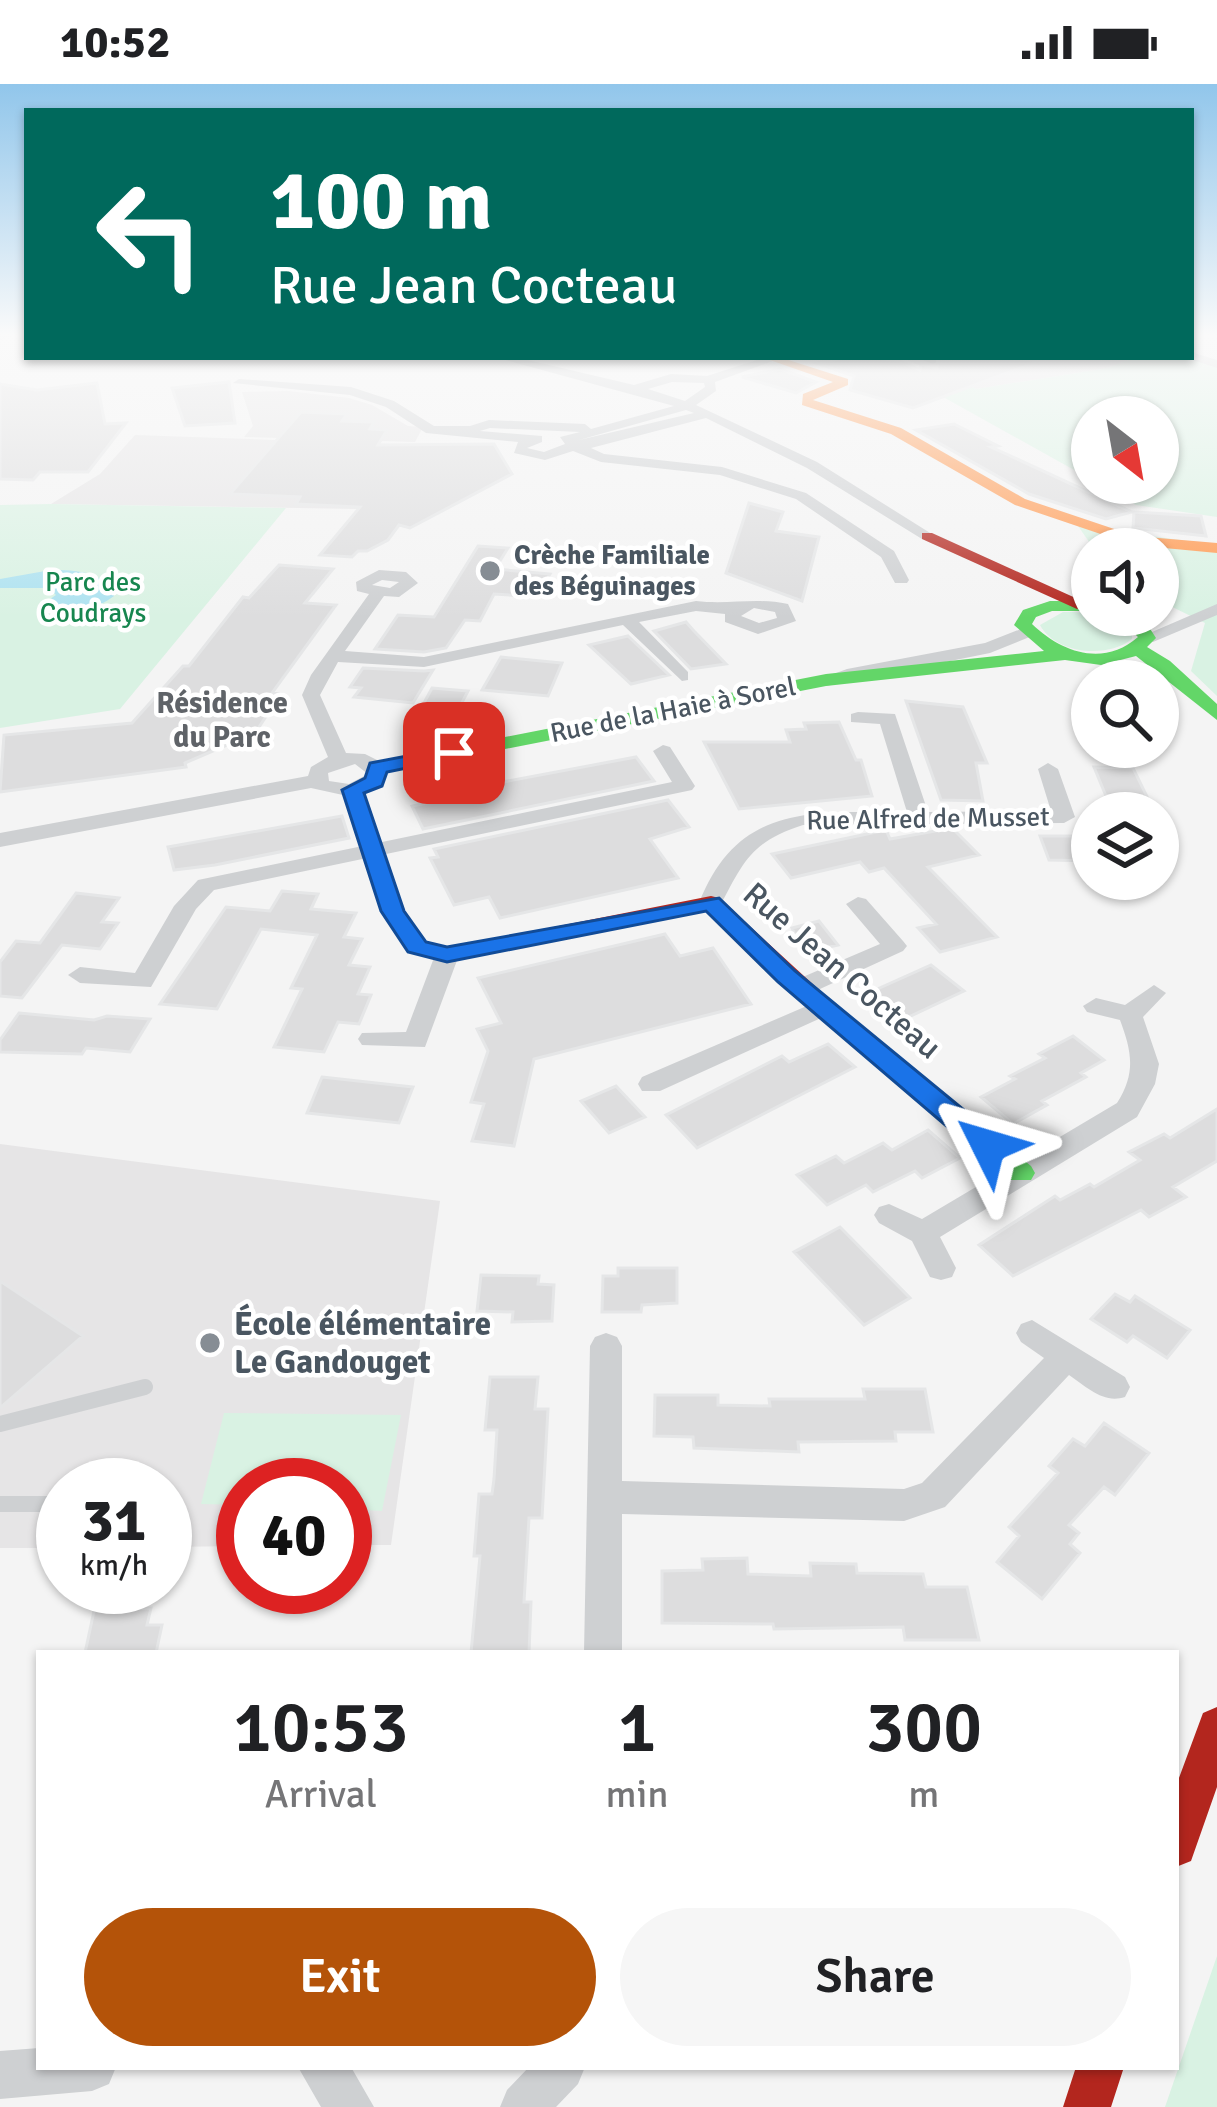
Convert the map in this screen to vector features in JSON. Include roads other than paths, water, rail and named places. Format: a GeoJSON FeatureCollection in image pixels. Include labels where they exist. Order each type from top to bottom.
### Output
{"type":"FeatureCollection","features":[{"type":"Feature","properties":{"kind":"street"},"geometry":{"type":"LineString","coordinates":[[430,429],[526,439],[519,450],[534,456],[600,429]]}},
{"type":"Feature","properties":{"kind":"street"},"geometry":{"type":"LineString","coordinates":[[604,429],[620,436]]}},
{"type":"Feature","properties":{"kind":"street"},"geometry":{"type":"LineString","coordinates":[[570,443],[646,429]]}},
{"type":"Feature","properties":{"kind":"street"},"geometry":{"type":"LineString","coordinates":[[739,429],[824,470],[927,536],[1031,621],[1041,644],[1105,660]]}},
{"type":"Feature","properties":{"kind":"street"},"geometry":{"type":"LineString","coordinates":[[891,429],[1020,502],[1133,540],[1217,548]]}},
{"type":"Feature","properties":{"kind":"street"},"geometry":{"type":"LineString","coordinates":[[570,443],[601,458],[722,471],[801,496],[888,554],[901,580]]}},
{"type":"Feature","properties":{"kind":"street"},"geometry":{"type":"LineString","coordinates":[[927,536],[1071,599]]}},
{"type":"Feature","properties":{"kind":"street"},"geometry":{"type":"LineString","coordinates":[[339,759],[311,695],[377,594]]}},
{"type":"Feature","properties":{"kind":"street"},"geometry":{"type":"LineString","coordinates":[[1179,605],[1217,605]]}},
{"type":"Feature","properties":{"kind":"street"},"geometry":{"type":"LineString","coordinates":[[1102,658],[1143,644],[1217,605]]}},
{"type":"Feature","properties":{"kind":"street"},"geometry":{"type":"LineString","coordinates":[[333,656],[424,662],[696,607],[732,610]]}},
{"type":"Feature","properties":{"kind":"street"},"geometry":{"type":"LineString","coordinates":[[1031,621],[1071,610]]}},
{"type":"Feature","properties":{"kind":"street"},"geometry":{"type":"LineString","coordinates":[[626,619],[682,676]]}},
{"type":"Feature","properties":{"kind":"street","name":"Rue de la Haie à Sorel"},"geometry":{"type":"LineString","coordinates":[[826,680],[856,670],[1000,645],[1031,621]]}},
{"type":"Feature","properties":{"kind":"street"},"geometry":{"type":"LineString","coordinates":[[1141,636],[1143,644],[1217,714]]}},
{"type":"Feature","properties":{"kind":"street","name":"Rue de la Haie à Sorel"},"geometry":{"type":"LineString","coordinates":[[378,768],[826,680],[1067,654]]}},
{"type":"Feature","properties":{"kind":"street"},"geometry":{"type":"LineString","coordinates":[[1179,709],[1217,740]]}},
{"type":"Feature","properties":{"kind":"street"},"geometry":{"type":"LineString","coordinates":[[858,718],[888,718],[919,816]]}},
{"type":"Feature","properties":{"kind":"street"},"geometry":{"type":"LineString","coordinates":[[663,751],[685,787],[708,801]]}},
{"type":"Feature","properties":{"kind":"street"},"geometry":{"type":"LineString","coordinates":[[0,840],[316,781],[325,788],[352,790],[374,781],[378,768],[367,760],[339,759],[318,770],[316,781]]}},
{"type":"Feature","properties":{"kind":"street","name":"Rue Alfred de Musset"},"geometry":{"type":"LineString","coordinates":[[711,903],[722,872],[745,842],[773,826],[836,815],[1064,817],[1048,769]]}},
{"type":"Feature","properties":{"kind":"street"},"geometry":{"type":"LineString","coordinates":[[80,975],[142,981],[186,906],[206,885],[685,787]]}},
{"type":"Feature","properties":{"kind":"street"},"geometry":{"type":"LineString","coordinates":[[352,790],[393,911],[417,947],[447,955],[416,1040],[371,1039]]}},
{"type":"Feature","properties":{"kind":"street","name":"Rue Jean Cocteau"},"geometry":{"type":"LineString","coordinates":[[447,955],[711,903],[800,988],[1021,1173]]}},
{"type":"Feature","properties":{"kind":"street"},"geometry":{"type":"LineString","coordinates":[[800,988],[895,946],[858,904]]}},
{"type":"Feature","properties":{"kind":"street"},"geometry":{"type":"LineString","coordinates":[[1130,1015],[1154,993]]}},
{"type":"Feature","properties":{"kind":"street"},"geometry":{"type":"LineString","coordinates":[[1096,1006],[1130,1015]]}},
{"type":"Feature","properties":{"kind":"street"},"geometry":{"type":"LineString","coordinates":[[651,1084],[823,1007]]}},
{"type":"Feature","properties":{"kind":"street"},"geometry":{"type":"LineString","coordinates":[[923,1232],[1127,1110],[1147,1080],[1146,1053],[1130,1015]]}},
{"type":"Feature","properties":{"kind":"street"},"geometry":{"type":"LineString","coordinates":[[889,1215],[923,1232],[941,1268]]}},
{"type":"Feature","properties":{"kind":"street"},"geometry":{"type":"LineString","coordinates":[[1032,1333],[1113,1387]]}},
{"type":"Feature","properties":{"kind":"street"},"geometry":{"type":"LineString","coordinates":[[603,1650],[606,1346]]}},
{"type":"Feature","properties":{"kind":"street"},"geometry":{"type":"LineString","coordinates":[[604,1497],[904,1505],[933,1496],[1068,1355]]}},
{"type":"Feature","properties":{"kind":"street"},"geometry":{"type":"LineString","coordinates":[[1179,1837],[1217,1726]]}},
{"type":"Feature","properties":{"kind":"street"},"geometry":{"type":"LineString","coordinates":[[0,2074],[53,2070]]}},
{"type":"Feature","properties":{"kind":"street"},"geometry":{"type":"LineString","coordinates":[[324,2070],[350,2107]]}},
{"type":"Feature","properties":{"kind":"street"},"geometry":{"type":"LineString","coordinates":[[524,2107],[558,2070]]}},
{"type":"Feature","properties":{"kind":"street"},"geometry":{"type":"LineString","coordinates":[[1087,2107],[1099,2070]]}},
{"type":"Feature","properties":{"kind":"lane"},"geometry":{"type":"LineString","coordinates":[[0,1424],[145,1387]]}},
{"type":"Feature","properties":{"kind":"lane"},"geometry":{"type":"LineString","coordinates":[[0,1504],[36,1504]]}},
{"type":"Feature","properties":{"kind":"water"},"geometry":{"type":"Polygon","coordinates":[[[51,570],[97,577],[114,596],[88,609],[52,612],[41,611],[40,606],[56,595],[49,588],[0,588],[0,579],[51,570]]]}},
{"type":"Feature","properties":{"kind":"place","name":"Crèche Familiale des Béguinages"},"geometry":{"type":"Point","coordinates":[490,571]}},
{"type":"Feature","properties":{"kind":"place","name":"École élémentaire Le Gandouget"},"geometry":{"type":"Point","coordinates":[210,1343]}},
{"type":"Feature","properties":{"kind":"district","name":"Résidence du Parc"},"geometry":{"type":"Point","coordinates":[222,720]}},
{"type":"Feature","properties":{"kind":"park label","name":"Parc des Coudrays"},"geometry":{"type":"Point","coordinates":[93,598]}}]}
